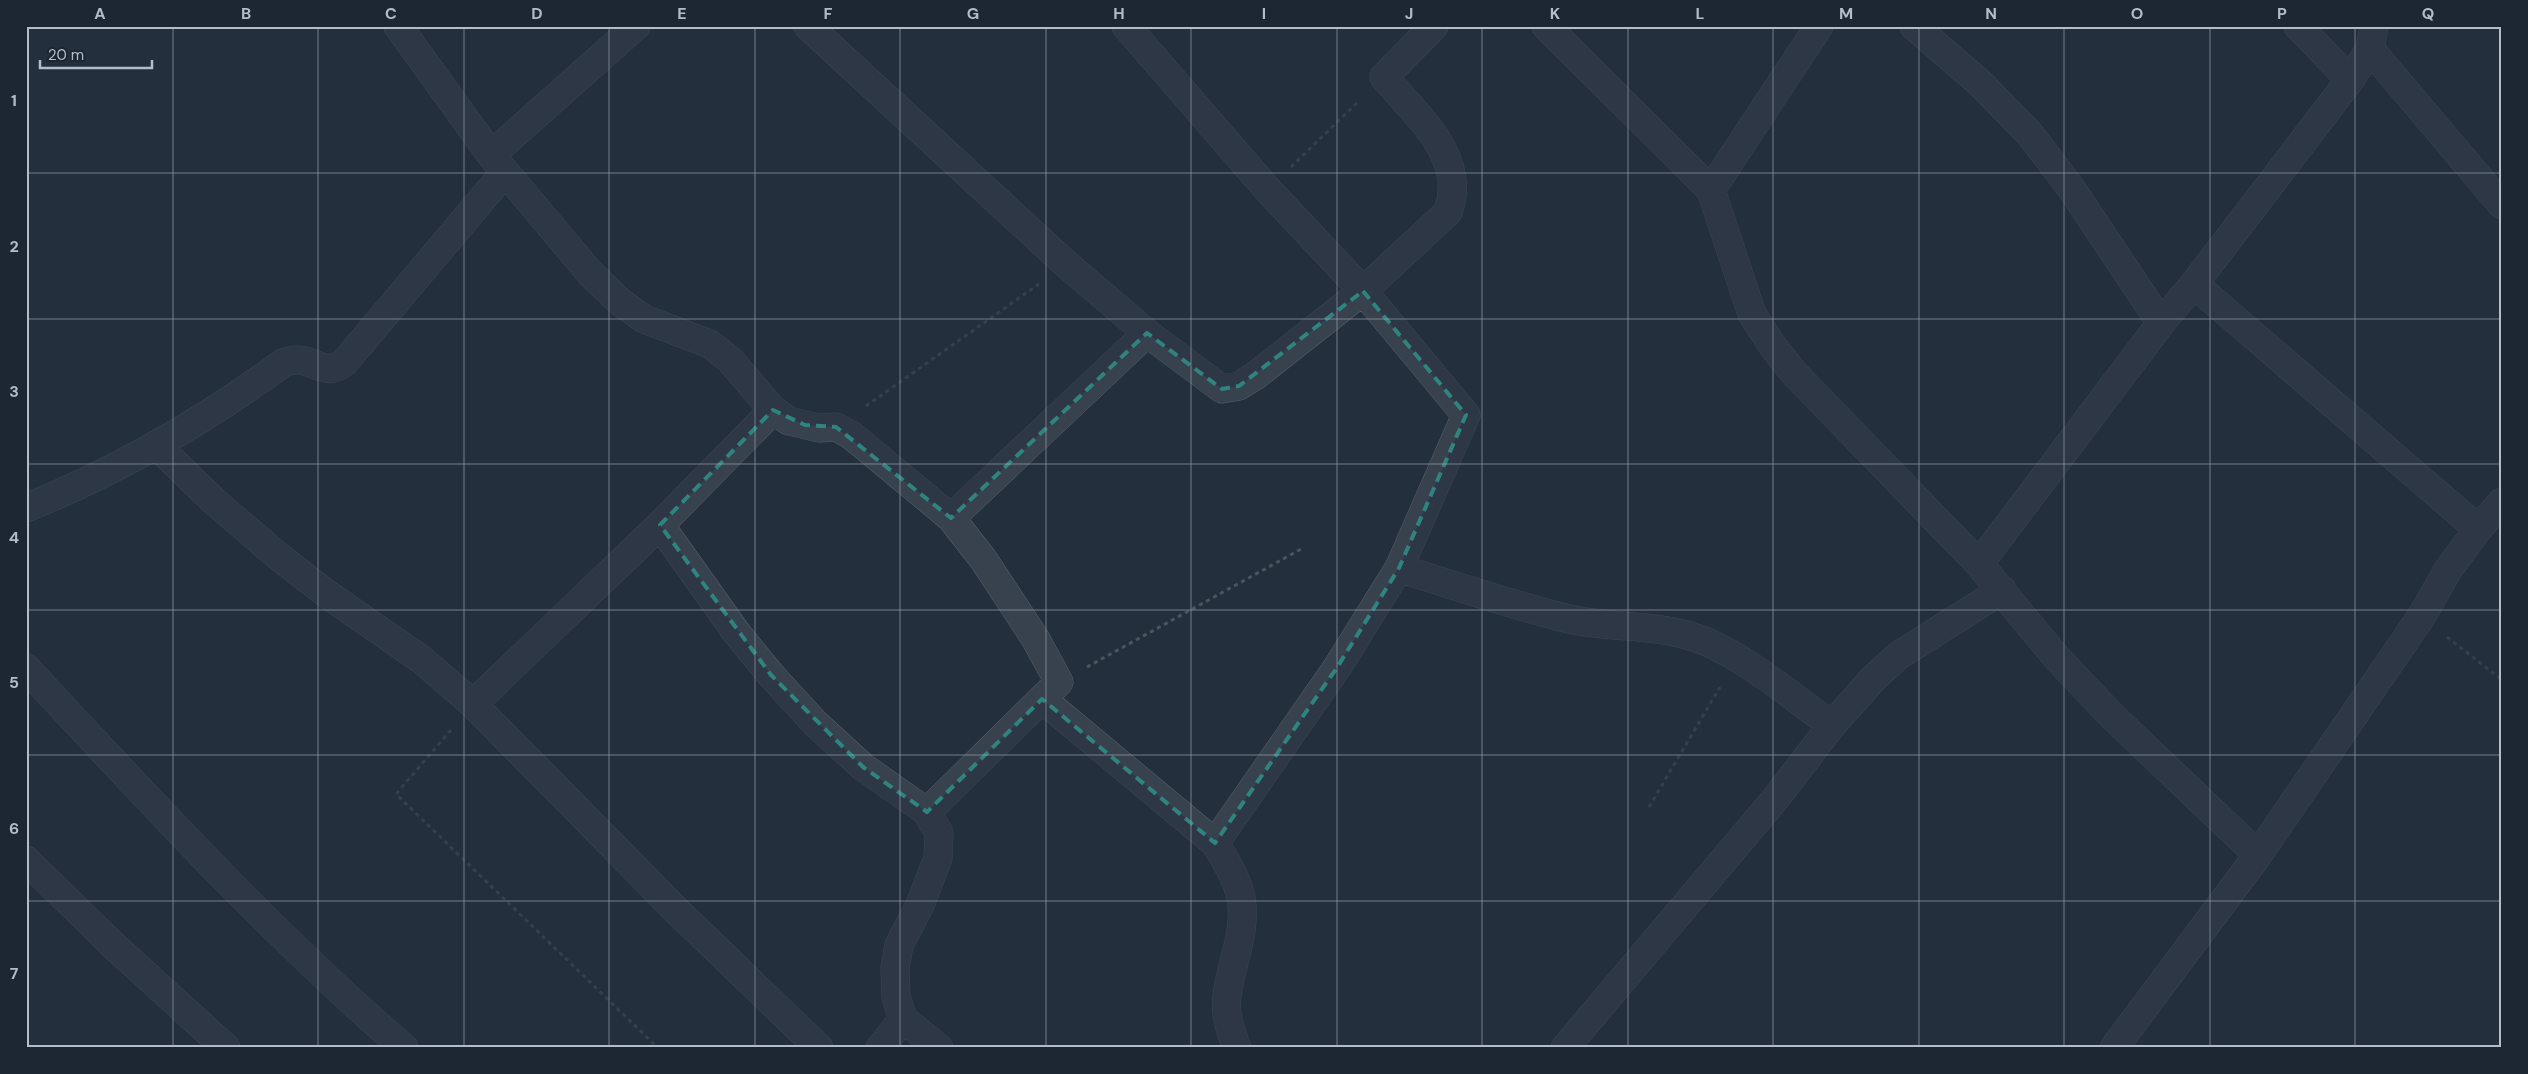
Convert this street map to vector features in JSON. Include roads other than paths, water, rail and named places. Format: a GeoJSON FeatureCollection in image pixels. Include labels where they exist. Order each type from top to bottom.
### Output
{"type":"FeatureCollection","features":[{"type":"Feature","properties":{"kind":"street"},"geometry":{"type":"LineString","coordinates":[[398,26],[498,163],[590,273],[619,301],[644,319],[710,344],[730,360],[773,410],[790,421],[805,425],[836,427],[865,446],[951,518],[983,560],[1035,638],[1050,691],[1215,843],[1233,876],[1241,898],[1243,923],[1240,945],[1226,997],[1229,1026],[1237,1048]]}},
{"type":"Feature","properties":{"kind":"street"},"geometry":{"type":"LineString","coordinates":[[26,508],[74,489],[156,446],[283,363],[301,359],[328,369],[337,368],[344,363],[498,163],[636,26]]}},
{"type":"Feature","properties":{"kind":"street"},"geometry":{"type":"LineString","coordinates":[[808,26],[1066,264],[1147,333],[1222,389],[1239,386],[1363,291],[1448,212],[1453,197],[1452,174],[1446,155],[1436,139],[1384,77],[1434,26]]}},
{"type":"Feature","properties":{"kind":"street"},"geometry":{"type":"LineString","coordinates":[[1126,26],[1268,190],[1363,291],[1466,415],[1399,568],[1338,666],[1215,843]]}},
{"type":"Feature","properties":{"kind":"street"},"geometry":{"type":"LineString","coordinates":[[1546,26],[1711,190],[1752,314],[1772,345],[1794,373],[1979,564],[2057,658],[2111,715],[2258,854]]}},
{"type":"Feature","properties":{"kind":"street"},"geometry":{"type":"LineString","coordinates":[[1711,190],[1819,26]]}},
{"type":"Feature","properties":{"kind":"street"},"geometry":{"type":"LineString","coordinates":[[1914,26],[1980,84],[2029,133],[2071,188],[2161,323]]}},
{"type":"Feature","properties":{"kind":"street"},"geometry":{"type":"LineString","coordinates":[[2298,26],[2350,80]]}},
{"type":"Feature","properties":{"kind":"street"},"geometry":{"type":"LineString","coordinates":[[1979,564],[2161,323],[2194,284],[2350,80],[2372,38],[2502,205]]}},
{"type":"Feature","properties":{"kind":"street"},"geometry":{"type":"LineString","coordinates":[[2194,284],[2478,529]]}},
{"type":"Feature","properties":{"kind":"street"},"geometry":{"type":"LineString","coordinates":[[951,518],[1147,333]]}},
{"type":"Feature","properties":{"kind":"street"},"geometry":{"type":"LineString","coordinates":[[473,704],[660,525],[773,410]]}},
{"type":"Feature","properties":{"kind":"street"},"geometry":{"type":"LineString","coordinates":[[156,446],[215,502],[278,556],[327,594],[422,660],[473,704],[678,912],[819,1048]]}},
{"type":"Feature","properties":{"kind":"street"},"geometry":{"type":"LineString","coordinates":[[2114,1048],[2258,854],[2420,617],[2448,570],[2478,529],[2502,502]]}},
{"type":"Feature","properties":{"kind":"street"},"geometry":{"type":"LineString","coordinates":[[660,525],[736,632],[815,723],[862,767],[927,812],[939,833],[938,858],[920,905],[899,945],[895,968],[896,997],[903,1019],[939,1048]]}},
{"type":"Feature","properties":{"kind":"street"},"geometry":{"type":"LineString","coordinates":[[1399,568],[1570,619],[1609,626],[1648,628],[1681,633],[1706,642],[1737,659],[1832,725]]}},
{"type":"Feature","properties":{"kind":"street"},"geometry":{"type":"LineString","coordinates":[[1565,1048],[1776,798],[1832,725],[1872,679],[1898,656],[2002,590]]}},
{"type":"Feature","properties":{"kind":"street"},"geometry":{"type":"LineString","coordinates":[[26,668],[256,911],[343,995],[404,1048]]}},
{"type":"Feature","properties":{"kind":"street"},"geometry":{"type":"LineString","coordinates":[[927,812],[1050,691]]}},
{"type":"Feature","properties":{"kind":"street"},"geometry":{"type":"LineString","coordinates":[[26,860],[113,945],[226,1048]]}},
{"type":"Feature","properties":{"kind":"street"},"geometry":{"type":"LineString","coordinates":[[880,1048],[903,1019]]}}]}
